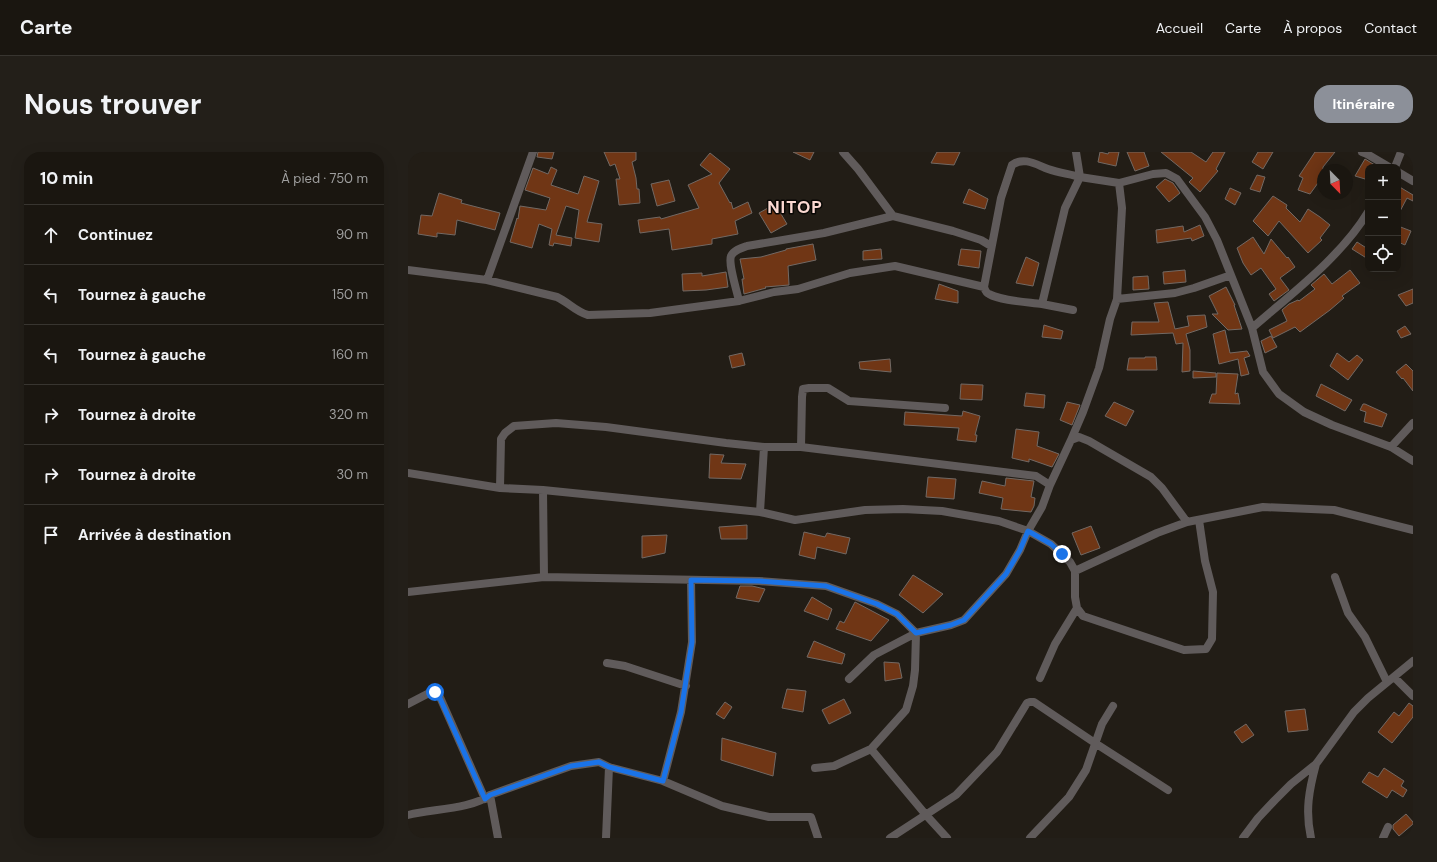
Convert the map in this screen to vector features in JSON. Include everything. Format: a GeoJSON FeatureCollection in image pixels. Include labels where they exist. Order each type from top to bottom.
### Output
{"type":"FeatureCollection","features":[{"type":"Feature","properties":{"kind":"street"},"geometry":{"type":"LineString","coordinates":[[487,280],[533,152]]}},
{"type":"Feature","properties":{"kind":"street"},"geometry":{"type":"LineString","coordinates":[[843,152],[858,169],[893,216]]}},
{"type":"Feature","properties":{"kind":"street"},"geometry":{"type":"LineString","coordinates":[[1042,304],[1065,208],[1080,177],[1076,152]]}},
{"type":"Feature","properties":{"kind":"street"},"geometry":{"type":"LineString","coordinates":[[1362,152],[1384,164]]}},
{"type":"Feature","properties":{"kind":"street"},"geometry":{"type":"LineString","coordinates":[[1396,164],[1401,152]]}},
{"type":"Feature","properties":{"kind":"street"},"geometry":{"type":"LineString","coordinates":[[1073,310],[1007,299],[988,294],[985,291],[984,287],[991,246],[1001,198],[1012,165],[1022,161],[1031,162],[1049,169],[1080,177],[1119,183],[1153,174],[1166,174],[1176,179],[1205,217],[1217,240],[1252,328],[1263,372],[1279,394],[1304,412],[1332,425],[1391,447],[1413,461]]}},
{"type":"Feature","properties":{"kind":"street"},"geometry":{"type":"LineString","coordinates":[[1401,174],[1413,181]]}},
{"type":"Feature","properties":{"kind":"street"},"geometry":{"type":"LineString","coordinates":[[849,679],[874,655],[916,633],[951,625],[964,620],[1006,574],[1020,550],[1028,531],[1042,507],[1050,485],[1083,412],[1099,368],[1110,319],[1117,299],[1122,208],[1119,183]]}},
{"type":"Feature","properties":{"kind":"street"},"geometry":{"type":"LineString","coordinates":[[739,301],[731,264],[731,257],[736,250],[747,246],[824,232],[893,216],[953,231],[981,240],[991,246]]}},
{"type":"Feature","properties":{"kind":"street"},"geometry":{"type":"LineString","coordinates":[[1252,328],[1324,265],[1358,229],[1365,217]]}},
{"type":"Feature","properties":{"kind":"street"},"geometry":{"type":"LineString","coordinates":[[408,270],[487,280],[557,297],[580,312],[588,315],[650,313],[739,301],[774,292],[798,289],[850,273],[895,266],[984,287]]}},
{"type":"Feature","properties":{"kind":"street"},"geometry":{"type":"LineString","coordinates":[[1117,299],[1175,293],[1231,275]]}},
{"type":"Feature","properties":{"kind":"street"},"geometry":{"type":"LineString","coordinates":[[802,447],[802,397],[804,390],[809,388],[828,388],[849,400],[945,408]]}},
{"type":"Feature","properties":{"kind":"street"},"geometry":{"type":"LineString","coordinates":[[500,488],[501,439],[505,433],[514,426],[556,423],[606,427],[764,447],[802,447],[1036,476],[1050,485]]}},
{"type":"Feature","properties":{"kind":"street"},"geometry":{"type":"LineString","coordinates":[[1391,447],[1413,423]]}},
{"type":"Feature","properties":{"kind":"street"},"geometry":{"type":"LineString","coordinates":[[1071,440],[1079,437],[1089,441],[1151,477],[1162,488],[1188,522]]}},
{"type":"Feature","properties":{"kind":"street"},"geometry":{"type":"LineString","coordinates":[[760,512],[764,447]]}},
{"type":"Feature","properties":{"kind":"street"},"geometry":{"type":"LineString","coordinates":[[408,473],[500,488],[543,490],[760,512],[795,520],[865,510],[903,509],[942,511],[1000,521],[1028,531],[1051,544],[1070,562],[1075,571],[1075,597],[1077,608],[1083,616],[1090,620],[1184,650],[1206,649],[1212,639],[1213,592],[1205,561],[1199,520]]}},
{"type":"Feature","properties":{"kind":"street"},"geometry":{"type":"LineString","coordinates":[[543,490],[544,578]]}},
{"type":"Feature","properties":{"kind":"street"},"geometry":{"type":"LineString","coordinates":[[1075,571],[1157,533],[1188,522],[1263,507],[1334,510],[1413,530]]}},
{"type":"Feature","properties":{"kind":"street"},"geometry":{"type":"LineString","coordinates":[[1335,577],[1348,613],[1391,679],[1413,696]]}},
{"type":"Feature","properties":{"kind":"street"},"geometry":{"type":"LineString","coordinates":[[408,592],[544,578],[759,581],[826,586],[877,604],[897,614],[916,633],[916,670],[906,710],[871,749],[834,766],[815,768]]}},
{"type":"Feature","properties":{"kind":"street"},"geometry":{"type":"LineString","coordinates":[[663,781],[681,712],[686,686],[692,642],[691,580]]}},
{"type":"Feature","properties":{"kind":"street"},"geometry":{"type":"LineString","coordinates":[[1040,678],[1055,644],[1077,608]]}},
{"type":"Feature","properties":{"kind":"street"},"geometry":{"type":"LineString","coordinates":[[1243,838],[1274,800],[1316,764],[1354,712],[1368,698],[1413,661]]}},
{"type":"Feature","properties":{"kind":"street"},"geometry":{"type":"LineString","coordinates":[[607,663],[625,666],[686,686]]}},
{"type":"Feature","properties":{"kind":"street"},"geometry":{"type":"LineString","coordinates":[[408,704],[431,692],[435,692],[439,696],[488,797],[498,838]]}},
{"type":"Feature","properties":{"kind":"street"},"geometry":{"type":"LineString","coordinates":[[890,838],[956,795],[996,752],[1027,703],[1030,702],[1034,702],[1168,790]]}},
{"type":"Feature","properties":{"kind":"street"},"geometry":{"type":"LineString","coordinates":[[1030,838],[1073,790],[1086,770],[1102,724],[1113,706]]}},
{"type":"Feature","properties":{"kind":"street"},"geometry":{"type":"LineString","coordinates":[[871,749],[947,838]]}},
{"type":"Feature","properties":{"kind":"street"},"geometry":{"type":"LineString","coordinates":[[408,815],[460,806],[571,766],[599,762],[609,767],[663,781],[722,806],[769,817],[811,817],[818,838]]}},
{"type":"Feature","properties":{"kind":"street"},"geometry":{"type":"LineString","coordinates":[[1311,838],[1308,824],[1309,790],[1316,764]]}},
{"type":"Feature","properties":{"kind":"street"},"geometry":{"type":"LineString","coordinates":[[606,838],[609,767]]}},
{"type":"Feature","properties":{"kind":"street"},"geometry":{"type":"LineString","coordinates":[[1383,838],[1388,827]]}},
{"type":"Feature","properties":{"kind":"building"},"geometry":{"type":"Polygon","coordinates":[[[538,152],[554,152],[552,159],[537,157],[538,152]]]}},
{"type":"Feature","properties":{"kind":"building"},"geometry":{"type":"Polygon","coordinates":[[[604,152],[636,152],[636,160],[632,162],[637,189],[639,189],[640,203],[619,205],[616,179],[620,179],[615,164],[610,166],[604,152]]]}},
{"type":"Feature","properties":{"kind":"building"},"geometry":{"type":"Polygon","coordinates":[[[793,152],[814,152],[810,160],[793,152]]]}},
{"type":"Feature","properties":{"kind":"building"},"geometry":{"type":"Polygon","coordinates":[[[937,152],[960,152],[954,165],[931,163],[937,152]]]}},
{"type":"Feature","properties":{"kind":"building"},"geometry":{"type":"Polygon","coordinates":[[[1100,152],[1108,154],[1109,152],[1119,152],[1116,166],[1098,162],[1100,152]]]}},
{"type":"Feature","properties":{"kind":"building"},"geometry":{"type":"Polygon","coordinates":[[[1127,152],[1144,152],[1149,166],[1135,171],[1127,152]]]}},
{"type":"Feature","properties":{"kind":"building"},"geometry":{"type":"Polygon","coordinates":[[[1161,152],[1191,152],[1206,162],[1213,152],[1225,152],[1216,169],[1218,171],[1200,192],[1189,182],[1193,178],[1161,152]]]}},
{"type":"Feature","properties":{"kind":"building"},"geometry":{"type":"Polygon","coordinates":[[[1258,152],[1273,152],[1263,169],[1252,162],[1258,152]]]}},
{"type":"Feature","properties":{"kind":"building"},"geometry":{"type":"Polygon","coordinates":[[[1315,152],[1335,152],[1325,164],[1317,164],[1317,184],[1310,194],[1298,190],[1303,178],[1299,176],[1315,152]]]}},
{"type":"Feature","properties":{"kind":"building"},"geometry":{"type":"Polygon","coordinates":[[[710,153],[730,169],[719,183],[730,203],[731,202],[733,209],[748,202],[752,213],[735,221],[738,234],[712,239],[712,244],[672,250],[669,229],[640,233],[638,220],[660,217],[661,219],[699,208],[688,185],[712,174],[700,165],[710,153]]]}},
{"type":"Feature","properties":{"kind":"building"},"geometry":{"type":"Polygon","coordinates":[[[1365,159],[1373,164],[1365,164],[1365,179],[1355,176],[1365,159]]]}},
{"type":"Feature","properties":{"kind":"building"},"geometry":{"type":"Polygon","coordinates":[[[551,167],[557,170],[551,185],[578,194],[584,176],[599,181],[587,222],[602,224],[599,242],[575,238],[579,210],[566,206],[556,235],[572,238],[571,246],[554,243],[553,246],[549,245],[552,229],[539,224],[532,248],[510,242],[517,218],[518,219],[520,206],[546,210],[550,198],[525,190],[533,168],[548,174],[551,167]]]}},
{"type":"Feature","properties":{"kind":"building"},"geometry":{"type":"Polygon","coordinates":[[[1257,175],[1265,177],[1260,192],[1250,189],[1257,175]]]}},
{"type":"Feature","properties":{"kind":"building"},"geometry":{"type":"Polygon","coordinates":[[[1165,179],[1173,183],[1180,193],[1169,202],[1156,187],[1165,179]]]}},
{"type":"Feature","properties":{"kind":"building"},"geometry":{"type":"Polygon","coordinates":[[[669,180],[675,201],[657,206],[651,184],[669,180]]]}},
{"type":"Feature","properties":{"kind":"building"},"geometry":{"type":"Polygon","coordinates":[[[1230,188],[1241,193],[1235,205],[1225,199],[1230,188]]]}},
{"type":"Feature","properties":{"kind":"building"},"geometry":{"type":"Polygon","coordinates":[[[1401,188],[1413,195],[1413,201],[1407,198],[1401,209],[1401,188]]]}},
{"type":"Feature","properties":{"kind":"building"},"geometry":{"type":"Polygon","coordinates":[[[969,189],[988,199],[985,209],[963,203],[969,189]]]}},
{"type":"Feature","properties":{"kind":"building"},"geometry":{"type":"Polygon","coordinates":[[[439,193],[462,200],[461,203],[500,213],[495,230],[457,220],[455,235],[437,233],[437,237],[418,234],[421,215],[432,216],[439,193]]]}},
{"type":"Feature","properties":{"kind":"building"},"geometry":{"type":"Polygon","coordinates":[[[1273,196],[1287,205],[1286,208],[1300,222],[1308,209],[1330,225],[1320,238],[1322,240],[1308,253],[1279,221],[1268,236],[1253,221],[1273,196]]]}},
{"type":"Feature","properties":{"kind":"building"},"geometry":{"type":"Polygon","coordinates":[[[775,204],[787,224],[771,233],[759,213],[775,204]]]}},
{"type":"Feature","properties":{"kind":"building"},"geometry":{"type":"Polygon","coordinates":[[[1200,225],[1204,236],[1192,241],[1191,238],[1157,243],[1156,230],[1183,226],[1184,232],[1200,225]]]}},
{"type":"Feature","properties":{"kind":"building"},"geometry":{"type":"Polygon","coordinates":[[[1401,227],[1411,231],[1405,245],[1401,243],[1401,227]]]}},
{"type":"Feature","properties":{"kind":"building"},"geometry":{"type":"Polygon","coordinates":[[[1253,237],[1264,254],[1271,239],[1295,267],[1280,278],[1289,290],[1274,301],[1269,294],[1276,289],[1261,268],[1251,275],[1243,263],[1237,248],[1253,237]]]}},
{"type":"Feature","properties":{"kind":"building"},"geometry":{"type":"Polygon","coordinates":[[[1357,242],[1365,247],[1365,257],[1352,249],[1357,242]]]}},
{"type":"Feature","properties":{"kind":"building"},"geometry":{"type":"Polygon","coordinates":[[[813,244],[816,260],[788,266],[789,285],[765,287],[766,288],[744,294],[742,279],[744,279],[740,259],[761,257],[786,249],[813,244]]]}},
{"type":"Feature","properties":{"kind":"building"},"geometry":{"type":"Polygon","coordinates":[[[881,249],[882,259],[863,260],[863,251],[881,249]]]}},
{"type":"Feature","properties":{"kind":"building"},"geometry":{"type":"Polygon","coordinates":[[[961,249],[981,251],[979,268],[958,265],[961,249]]]}},
{"type":"Feature","properties":{"kind":"building"},"geometry":{"type":"Polygon","coordinates":[[[1026,257],[1039,263],[1033,286],[1016,283],[1026,257]]]}},
{"type":"Feature","properties":{"kind":"building"},"geometry":{"type":"Polygon","coordinates":[[[1185,270],[1186,282],[1164,284],[1163,272],[1185,270]]]}},
{"type":"Feature","properties":{"kind":"building"},"geometry":{"type":"Polygon","coordinates":[[[1350,270],[1360,283],[1342,296],[1344,298],[1300,332],[1295,327],[1273,338],[1269,330],[1287,321],[1282,310],[1289,304],[1298,300],[1299,301],[1315,289],[1311,285],[1324,274],[1332,284],[1350,270]]]}},
{"type":"Feature","properties":{"kind":"building"},"geometry":{"type":"Polygon","coordinates":[[[726,272],[728,287],[683,291],[682,274],[702,273],[702,276],[726,272]]]}},
{"type":"Feature","properties":{"kind":"building"},"geometry":{"type":"Polygon","coordinates":[[[1148,276],[1149,289],[1133,290],[1133,277],[1148,276]]]}},
{"type":"Feature","properties":{"kind":"building"},"geometry":{"type":"Polygon","coordinates":[[[939,284],[958,291],[958,303],[935,299],[939,284]]]}},
{"type":"Feature","properties":{"kind":"building"},"geometry":{"type":"Polygon","coordinates":[[[1226,287],[1235,305],[1242,329],[1228,330],[1212,314],[1218,314],[1209,296],[1226,287]]]}},
{"type":"Feature","properties":{"kind":"building"},"geometry":{"type":"Polygon","coordinates":[[[1413,289],[1413,303],[1406,306],[1398,295],[1413,289]]]}},
{"type":"Feature","properties":{"kind":"building"},"geometry":{"type":"Polygon","coordinates":[[[1168,302],[1175,329],[1189,326],[1187,316],[1205,315],[1207,327],[1186,334],[1190,350],[1190,371],[1182,372],[1183,343],[1176,344],[1173,333],[1131,335],[1132,322],[1159,322],[1154,303],[1168,302]]]}},
{"type":"Feature","properties":{"kind":"building"},"geometry":{"type":"Polygon","coordinates":[[[1044,325],[1063,331],[1061,339],[1042,337],[1044,325]]]}},
{"type":"Feature","properties":{"kind":"building"},"geometry":{"type":"Polygon","coordinates":[[[1405,326],[1411,334],[1401,338],[1397,331],[1405,326]]]}},
{"type":"Feature","properties":{"kind":"building"},"geometry":{"type":"Polygon","coordinates":[[[1225,330],[1230,353],[1247,351],[1250,356],[1244,358],[1249,374],[1241,376],[1238,359],[1219,364],[1213,334],[1225,330]]]}},
{"type":"Feature","properties":{"kind":"building"},"geometry":{"type":"Polygon","coordinates":[[[1271,336],[1277,347],[1265,353],[1261,341],[1271,336]]]}},
{"type":"Feature","properties":{"kind":"building"},"geometry":{"type":"Polygon","coordinates":[[[742,353],[745,365],[732,368],[729,356],[742,353]]]}},
{"type":"Feature","properties":{"kind":"building"},"geometry":{"type":"Polygon","coordinates":[[[1337,353],[1349,362],[1357,355],[1363,360],[1348,380],[1330,366],[1337,353]]]}},
{"type":"Feature","properties":{"kind":"building"},"geometry":{"type":"Polygon","coordinates":[[[1156,357],[1157,370],[1127,370],[1129,358],[1156,357]]]}},
{"type":"Feature","properties":{"kind":"building"},"geometry":{"type":"Polygon","coordinates":[[[890,359],[891,372],[860,369],[859,362],[890,359]]]}},
{"type":"Feature","properties":{"kind":"building"},"geometry":{"type":"Polygon","coordinates":[[[1406,364],[1413,371],[1413,391],[1403,378],[1402,379],[1396,372],[1406,364]]]}},
{"type":"Feature","properties":{"kind":"building"},"geometry":{"type":"Polygon","coordinates":[[[1193,371],[1216,373],[1216,377],[1193,378],[1193,371]]]}},
{"type":"Feature","properties":{"kind":"building"},"geometry":{"type":"Polygon","coordinates":[[[1217,373],[1238,374],[1235,394],[1238,393],[1240,404],[1209,403],[1212,394],[1216,394],[1217,373]]]}},
{"type":"Feature","properties":{"kind":"building"},"geometry":{"type":"Polygon","coordinates":[[[961,384],[983,385],[982,400],[960,399],[961,384]]]}},
{"type":"Feature","properties":{"kind":"building"},"geometry":{"type":"Polygon","coordinates":[[[1321,384],[1352,400],[1345,411],[1316,396],[1321,384]]]}},
{"type":"Feature","properties":{"kind":"building"},"geometry":{"type":"Polygon","coordinates":[[[1026,393],[1045,395],[1044,408],[1024,406],[1026,393]]]}},
{"type":"Feature","properties":{"kind":"building"},"geometry":{"type":"Polygon","coordinates":[[[1067,402],[1080,405],[1072,425],[1060,420],[1067,402]]]}},
{"type":"Feature","properties":{"kind":"building"},"geometry":{"type":"Polygon","coordinates":[[[1114,402],[1134,411],[1126,426],[1105,416],[1114,402]]]}},
{"type":"Feature","properties":{"kind":"building"},"geometry":{"type":"Polygon","coordinates":[[[1363,404],[1387,414],[1382,427],[1364,422],[1366,412],[1360,410],[1363,404]]]}},
{"type":"Feature","properties":{"kind":"building"},"geometry":{"type":"Polygon","coordinates":[[[963,411],[980,416],[975,435],[977,435],[976,442],[957,440],[959,428],[904,425],[905,412],[962,416],[963,411]]]}},
{"type":"Feature","properties":{"kind":"building"},"geometry":{"type":"Polygon","coordinates":[[[1016,429],[1039,432],[1037,446],[1059,454],[1052,467],[1029,459],[1029,462],[1012,458],[1016,429]]]}},
{"type":"Feature","properties":{"kind":"building"},"geometry":{"type":"Polygon","coordinates":[[[710,454],[724,455],[721,463],[746,464],[741,479],[709,478],[710,454]]]}},
{"type":"Feature","properties":{"kind":"building"},"geometry":{"type":"Polygon","coordinates":[[[928,477],[956,479],[954,499],[926,497],[928,477]]]}},
{"type":"Feature","properties":{"kind":"building"},"geometry":{"type":"Polygon","coordinates":[[[1006,478],[1034,481],[1031,497],[1035,498],[1034,506],[1031,512],[1001,509],[1003,498],[979,493],[982,481],[1005,486],[1006,478]]]}},
{"type":"Feature","properties":{"kind":"building"},"geometry":{"type":"Polygon","coordinates":[[[747,525],[747,539],[721,539],[719,527],[747,525]]]}},
{"type":"Feature","properties":{"kind":"building"},"geometry":{"type":"Polygon","coordinates":[[[1091,526],[1100,548],[1081,555],[1072,533],[1091,526]]]}},
{"type":"Feature","properties":{"kind":"building"},"geometry":{"type":"Polygon","coordinates":[[[804,532],[825,537],[827,533],[850,538],[846,554],[817,547],[815,559],[799,555],[804,532]]]}},
{"type":"Feature","properties":{"kind":"building"},"geometry":{"type":"Polygon","coordinates":[[[667,535],[665,553],[642,558],[642,536],[667,535]]]}},
{"type":"Feature","properties":{"kind":"building"},"geometry":{"type":"Polygon","coordinates":[[[913,575],[943,594],[923,613],[899,595],[913,575]]]}},
{"type":"Feature","properties":{"kind":"building"},"geometry":{"type":"Polygon","coordinates":[[[740,586],[752,586],[765,589],[759,602],[736,598],[740,586]]]}},
{"type":"Feature","properties":{"kind":"building"},"geometry":{"type":"Polygon","coordinates":[[[812,597],[832,609],[828,620],[804,611],[812,597]]]}},
{"type":"Feature","properties":{"kind":"building"},"geometry":{"type":"Polygon","coordinates":[[[855,602],[889,620],[871,641],[836,629],[840,621],[844,623],[855,602]]]}},
{"type":"Feature","properties":{"kind":"building"},"geometry":{"type":"Polygon","coordinates":[[[814,641],[845,654],[842,664],[807,657],[814,641]]]}},
{"type":"Feature","properties":{"kind":"building"},"geometry":{"type":"Polygon","coordinates":[[[884,662],[899,663],[902,678],[885,681],[884,662]]]}},
{"type":"Feature","properties":{"kind":"building"},"geometry":{"type":"Polygon","coordinates":[[[787,689],[806,691],[803,712],[782,708],[787,689]]]}},
{"type":"Feature","properties":{"kind":"building"},"geometry":{"type":"Polygon","coordinates":[[[844,699],[851,713],[829,724],[822,710],[844,699]]]}},
{"type":"Feature","properties":{"kind":"building"},"geometry":{"type":"Polygon","coordinates":[[[725,702],[732,707],[724,719],[716,714],[725,702]]]}},
{"type":"Feature","properties":{"kind":"building"},"geometry":{"type":"Polygon","coordinates":[[[1409,703],[1413,706],[1413,717],[1392,743],[1378,732],[1394,712],[1399,716],[1409,703]]]}},
{"type":"Feature","properties":{"kind":"building"},"geometry":{"type":"Polygon","coordinates":[[[1305,709],[1308,730],[1288,732],[1285,711],[1305,709]]]}},
{"type":"Feature","properties":{"kind":"building"},"geometry":{"type":"Polygon","coordinates":[[[1246,724],[1254,735],[1242,743],[1234,732],[1246,724]]]}},
{"type":"Feature","properties":{"kind":"building"},"geometry":{"type":"Polygon","coordinates":[[[722,738],[776,753],[773,776],[721,760],[722,738]]]}},
{"type":"Feature","properties":{"kind":"building"},"geometry":{"type":"Polygon","coordinates":[[[1384,768],[1404,781],[1401,786],[1407,790],[1403,797],[1392,790],[1387,798],[1362,782],[1369,772],[1378,777],[1384,768]]]}},
{"type":"Feature","properties":{"kind":"building"},"geometry":{"type":"Polygon","coordinates":[[[1406,814],[1413,824],[1399,836],[1393,829],[1393,825],[1406,814]]]}},
{"type":"Feature","properties":{"kind":"district","name":"NITOP"},"geometry":{"type":"Point","coordinates":[795,207]}},
{"type":"Feature","properties":{"kind":"route"},"geometry":{"type":"LineString","coordinates":[[435,692],[439,696],[485,799],[490,795],[546,774],[584,763],[599,762],[609,767],[663,781],[681,712],[686,686],[692,642],[691,580],[759,581],[826,586],[877,604],[897,614],[916,633],[951,625],[964,620],[1006,574],[1020,550],[1028,531],[1051,544],[1062,554]]}}]}
